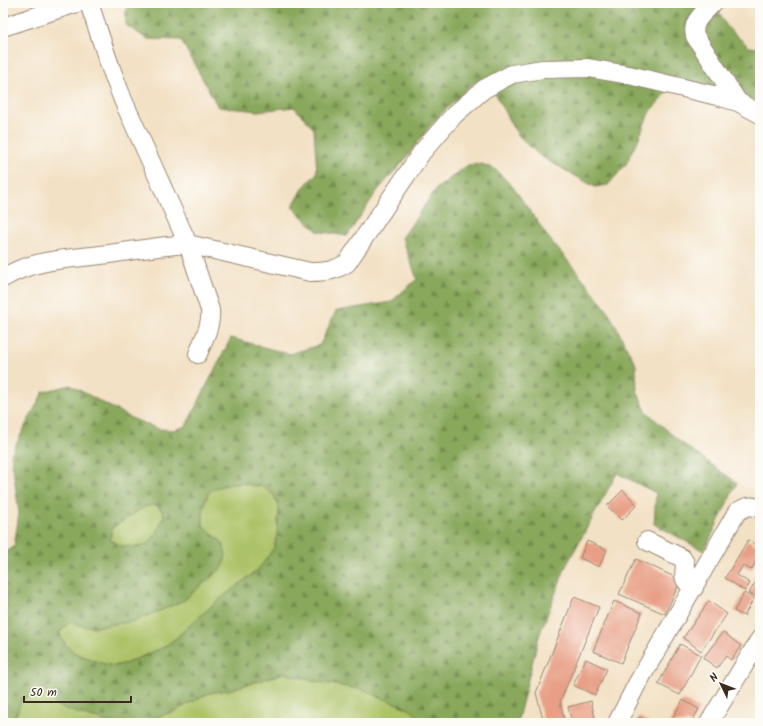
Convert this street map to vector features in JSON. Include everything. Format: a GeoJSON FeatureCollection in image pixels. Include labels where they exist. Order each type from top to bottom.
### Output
{"type":"FeatureCollection","features":[{"type":"Feature","properties":{"kind":"street"},"geometry":{"type":"LineString","coordinates":[[3,27],[77,3]]}},
{"type":"Feature","properties":{"kind":"street"},"geometry":{"type":"LineString","coordinates":[[89,3],[123,100],[188,244],[210,310],[210,324],[198,354]]}},
{"type":"Feature","properties":{"kind":"street"},"geometry":{"type":"LineString","coordinates":[[713,3],[696,21],[694,26],[695,36],[738,102]]}},
{"type":"Feature","properties":{"kind":"street"},"geometry":{"type":"LineString","coordinates":[[3,278],[12,272],[29,265],[54,260],[188,244],[310,272],[335,270],[347,263],[422,152],[454,115],[484,89],[512,74],[543,69],[588,68],[717,96],[738,102],[760,114]]}},
{"type":"Feature","properties":{"kind":"street"},"geometry":{"type":"LineString","coordinates":[[617,723],[637,684],[737,512],[746,506],[756,506],[760,508]]}},
{"type":"Feature","properties":{"kind":"street"},"geometry":{"type":"LineString","coordinates":[[647,541],[682,558],[685,563],[685,580],[694,588]]}},
{"type":"Feature","properties":{"kind":"street"},"geometry":{"type":"LineString","coordinates":[[709,723],[760,639]]}},
{"type":"Feature","properties":{"kind":"green space"},"geometry":{"type":"Polygon","coordinates":[[[138,3],[714,3],[727,27],[749,47],[760,48],[760,102],[715,88],[678,79],[649,113],[626,164],[608,185],[595,187],[540,156],[520,137],[512,126],[493,90],[479,80],[472,84],[428,129],[403,162],[378,190],[347,236],[317,231],[292,207],[304,187],[317,173],[314,129],[294,107],[259,111],[218,107],[181,40],[147,39],[126,25],[126,9],[138,3]]]}},
{"type":"Feature","properties":{"kind":"green space"},"geometry":{"type":"Polygon","coordinates":[[[482,164],[495,169],[513,187],[548,237],[593,291],[609,313],[636,365],[637,391],[646,411],[679,441],[737,483],[704,551],[654,524],[656,493],[617,473],[566,566],[539,636],[517,723],[426,723],[409,709],[364,690],[309,680],[284,673],[232,689],[209,693],[175,711],[140,723],[114,723],[83,715],[56,705],[44,688],[21,700],[14,723],[3,723],[3,554],[14,547],[19,513],[11,454],[43,392],[70,385],[131,418],[159,429],[174,430],[186,426],[231,338],[289,354],[320,345],[336,311],[391,302],[417,279],[402,238],[436,189],[468,165],[482,164]],[[240,483],[215,488],[209,493],[205,501],[203,526],[223,543],[226,555],[223,567],[183,601],[135,621],[95,627],[82,626],[70,622],[59,632],[65,644],[75,653],[101,663],[114,666],[127,663],[164,647],[216,602],[258,570],[274,548],[277,535],[279,507],[274,495],[264,487],[240,483]],[[156,505],[146,506],[112,528],[110,540],[122,546],[135,547],[148,544],[157,533],[164,515],[161,509],[156,505]]]}},
{"type":"Feature","properties":{"kind":"green space"},"geometry":{"type":"Polygon","coordinates":[[[240,483],[264,487],[274,495],[279,507],[277,535],[274,548],[258,570],[216,602],[164,647],[127,663],[114,666],[101,663],[75,653],[65,644],[59,633],[70,622],[82,626],[223,567],[225,559],[224,547],[218,539],[203,526],[205,502],[209,493],[215,488],[240,483]]]}},
{"type":"Feature","properties":{"kind":"green space"},"geometry":{"type":"Polygon","coordinates":[[[156,505],[161,509],[164,515],[157,533],[148,544],[135,547],[122,546],[110,540],[112,528],[146,506],[156,505]]]}},
{"type":"Feature","properties":{"kind":"green space"},"geometry":{"type":"Polygon","coordinates":[[[284,673],[309,680],[364,690],[409,709],[426,723],[140,723],[175,711],[209,693],[232,689],[284,673]]]}},
{"type":"Feature","properties":{"kind":"green space"},"geometry":{"type":"Polygon","coordinates":[[[44,688],[57,706],[114,723],[14,723],[21,700],[44,688]]]}},
{"type":"Feature","properties":{"kind":"building"},"geometry":{"type":"Polygon","coordinates":[[[623,490],[637,505],[622,520],[607,506],[623,490]]]}},
{"type":"Feature","properties":{"kind":"building"},"geometry":{"type":"Polygon","coordinates":[[[748,540],[760,548],[760,555],[751,570],[743,565],[737,575],[750,583],[745,591],[725,578],[748,540]]]}},
{"type":"Feature","properties":{"kind":"building"},"geometry":{"type":"Polygon","coordinates":[[[587,541],[607,550],[599,567],[580,558],[587,541]]]}},
{"type":"Feature","properties":{"kind":"building"},"geometry":{"type":"Polygon","coordinates":[[[636,559],[681,580],[665,614],[619,594],[636,559]]]}},
{"type":"Feature","properties":{"kind":"building"},"geometry":{"type":"Polygon","coordinates":[[[758,578],[760,580],[760,599],[749,593],[758,578]]]}},
{"type":"Feature","properties":{"kind":"building"},"geometry":{"type":"Polygon","coordinates":[[[744,593],[754,598],[744,616],[734,611],[744,593]]]}},
{"type":"Feature","properties":{"kind":"building"},"geometry":{"type":"Polygon","coordinates":[[[574,597],[599,607],[560,702],[565,723],[544,723],[536,693],[574,597]]]}},
{"type":"Feature","properties":{"kind":"building"},"geometry":{"type":"Polygon","coordinates":[[[614,601],[642,613],[621,663],[593,651],[614,601]]]}},
{"type":"Feature","properties":{"kind":"building"},"geometry":{"type":"Polygon","coordinates":[[[709,601],[727,614],[701,651],[683,638],[709,601]]]}},
{"type":"Feature","properties":{"kind":"building"},"geometry":{"type":"Polygon","coordinates":[[[723,632],[741,646],[731,660],[726,656],[717,668],[703,658],[723,632]]]}},
{"type":"Feature","properties":{"kind":"building"},"geometry":{"type":"Polygon","coordinates":[[[680,644],[701,655],[680,695],[658,684],[680,644]]]}},
{"type":"Feature","properties":{"kind":"building"},"geometry":{"type":"Polygon","coordinates":[[[586,659],[607,669],[595,695],[573,685],[586,659]]]}},
{"type":"Feature","properties":{"kind":"building"},"geometry":{"type":"Polygon","coordinates":[[[683,700],[699,709],[691,723],[669,723],[683,700]]]}},
{"type":"Feature","properties":{"kind":"building"},"geometry":{"type":"Polygon","coordinates":[[[591,701],[596,723],[572,723],[568,707],[591,701]]]}},
{"type":"Feature","properties":{"kind":"building"},"geometry":{"type":"Polygon","coordinates":[[[639,717],[650,723],[636,723],[639,717]]]}}]}
